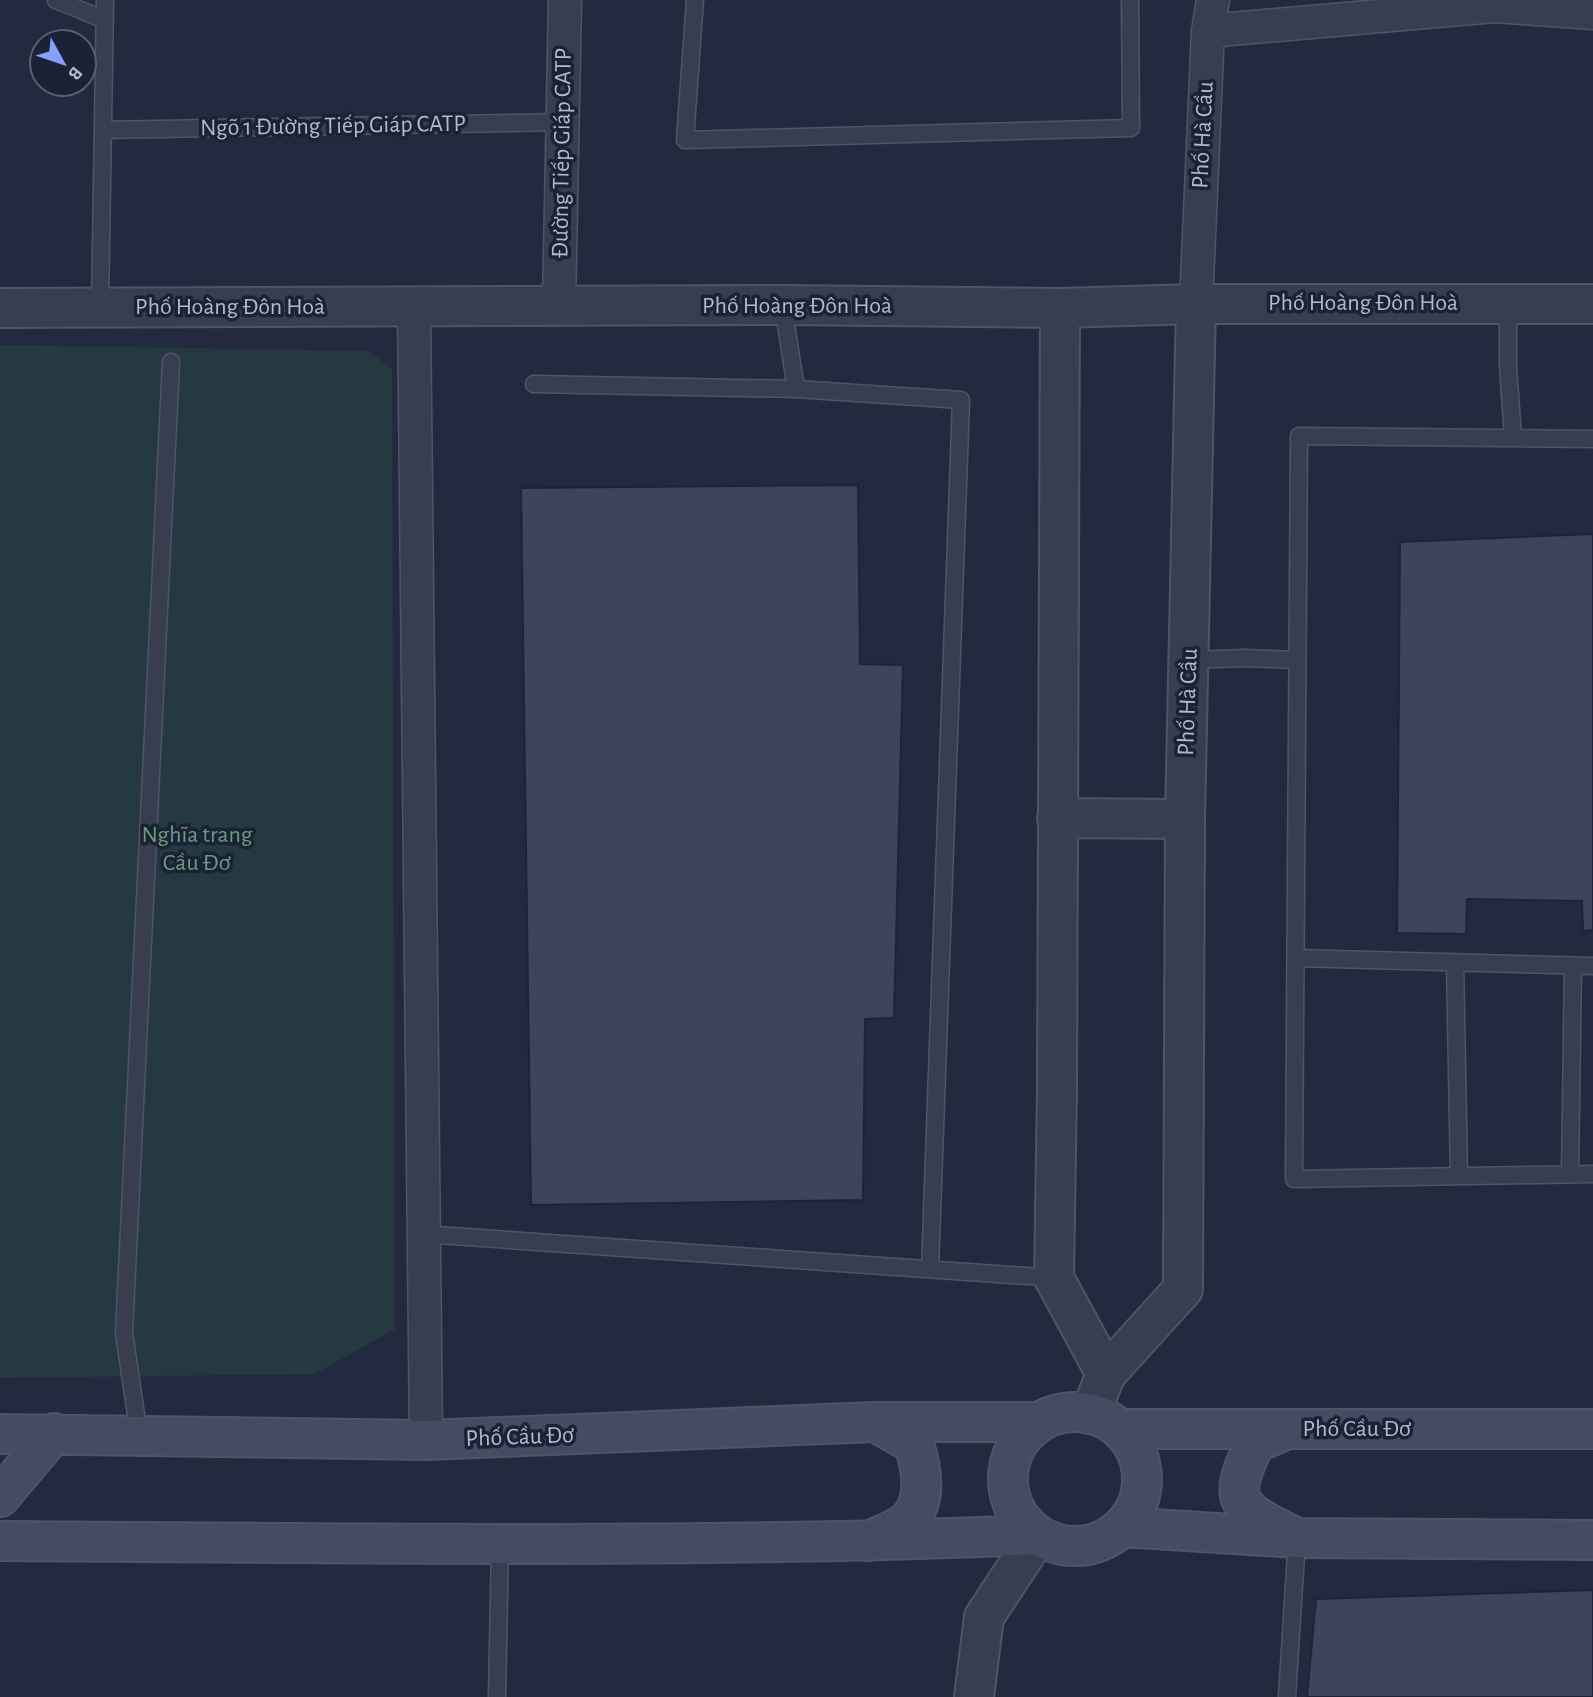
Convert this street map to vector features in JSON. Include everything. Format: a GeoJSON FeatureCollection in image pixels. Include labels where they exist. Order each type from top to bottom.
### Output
{"type":"FeatureCollection","features":[{"type":"Feature","properties":{"kind":"main road"},"geometry":{"type":"LineString","coordinates":[[1081,1412],[1105,1421],[1134,1445],[1141,1465],[1142,1487],[1135,1509],[1122,1527],[1104,1541],[1081,1546],[1059,1545],[1038,1535],[1021,1520],[1011,1500],[1008,1478],[1012,1455],[1023,1436],[1039,1422],[1059,1414],[1081,1412]]}},
{"type":"Feature","properties":{"kind":"main road","name":"Phố Cầu Đơ"},"geometry":{"type":"LineString","coordinates":[[1105,1421],[1288,1429],[1593,1429]]}},
{"type":"Feature","properties":{"kind":"main road","name":"Phố Cầu Đơ"},"geometry":{"type":"LineString","coordinates":[[0,1434],[426,1440],[875,1422],[1039,1422]]}},
{"type":"Feature","properties":{"kind":"main road"},"geometry":{"type":"LineString","coordinates":[[867,1542],[909,1520],[919,1503],[922,1467],[914,1444],[875,1422]]}},
{"type":"Feature","properties":{"kind":"main road"},"geometry":{"type":"LineString","coordinates":[[1288,1429],[1255,1443],[1241,1471],[1239,1496],[1252,1515],[1297,1538]]}},
{"type":"Feature","properties":{"kind":"main road"},"geometry":{"type":"LineString","coordinates":[[0,1497],[54,1433]]}},
{"type":"Feature","properties":{"kind":"main road"},"geometry":{"type":"LineString","coordinates":[[1122,1527],[1297,1538],[1593,1540]]}},
{"type":"Feature","properties":{"kind":"main road"},"geometry":{"type":"LineString","coordinates":[[0,1541],[499,1544],[867,1542],[1038,1535]]}},
{"type":"Feature","properties":{"kind":"street","name":"Đường Tiếp Giáp CATP"},"geometry":{"type":"LineString","coordinates":[[559,306],[565,0]]}},
{"type":"Feature","properties":{"kind":"street"},"geometry":{"type":"LineString","coordinates":[[1210,15],[1494,3],[1593,13]]}},
{"type":"Feature","properties":{"kind":"street","name":"Phố Hà Cầu"},"geometry":{"type":"LineString","coordinates":[[1105,1421],[1106,1374],[1183,1289],[1185,819],[1196,304],[1210,15]]}},
{"type":"Feature","properties":{"kind":"street","name":"Phố Hoàng Đôn Hoà"},"geometry":{"type":"LineString","coordinates":[[0,308],[783,305],[1060,308],[1196,304],[1593,304]]}},
{"type":"Feature","properties":{"kind":"street"},"geometry":{"type":"LineString","coordinates":[[414,307],[426,1440]]}},
{"type":"Feature","properties":{"kind":"street"},"geometry":{"type":"LineString","coordinates":[[1060,308],[1054,1278],[1106,1374]]}},
{"type":"Feature","properties":{"kind":"street"},"geometry":{"type":"LineString","coordinates":[[1057,818],[1185,819]]}},
{"type":"Feature","properties":{"kind":"street"},"geometry":{"type":"LineString","coordinates":[[974,1697],[984,1617],[1038,1535]]}},
{"type":"Feature","properties":{"kind":"lane"},"geometry":{"type":"LineString","coordinates":[[56,0],[105,20]]}},
{"type":"Feature","properties":{"kind":"lane"},"geometry":{"type":"LineString","coordinates":[[100,308],[105,0]]}},
{"type":"Feature","properties":{"kind":"lane"},"geometry":{"type":"LineString","coordinates":[[695,0],[685,140],[1131,128],[1130,0]]}},
{"type":"Feature","properties":{"kind":"lane","name":"Ngõ 1 Đường Tiếp Giáp CATP"},"geometry":{"type":"LineString","coordinates":[[103,130],[563,122]]}},
{"type":"Feature","properties":{"kind":"lane"},"geometry":{"type":"LineString","coordinates":[[1508,303],[1508,365],[1513,438]]}},
{"type":"Feature","properties":{"kind":"lane"},"geometry":{"type":"LineString","coordinates":[[783,305],[796,389]]}},
{"type":"Feature","properties":{"kind":"lane"},"geometry":{"type":"LineString","coordinates":[[139,1435],[124,1333],[171,362]]}},
{"type":"Feature","properties":{"kind":"lane"},"geometry":{"type":"LineString","coordinates":[[534,384],[796,389],[961,400],[930,1269]]}},
{"type":"Feature","properties":{"kind":"lane"},"geometry":{"type":"LineString","coordinates":[[1593,439],[1299,436],[1294,1178],[1593,1174]]}},
{"type":"Feature","properties":{"kind":"lane"},"geometry":{"type":"LineString","coordinates":[[1190,660],[1297,660]]}},
{"type":"Feature","properties":{"kind":"lane"},"geometry":{"type":"LineString","coordinates":[[1297,958],[1593,966]]}},
{"type":"Feature","properties":{"kind":"lane"},"geometry":{"type":"LineString","coordinates":[[1455,962],[1459,1177]]}},
{"type":"Feature","properties":{"kind":"lane"},"geometry":{"type":"LineString","coordinates":[[1570,1174],[1573,965]]}},
{"type":"Feature","properties":{"kind":"lane"},"geometry":{"type":"LineString","coordinates":[[423,1234],[1054,1278]]}},
{"type":"Feature","properties":{"kind":"lane"},"geometry":{"type":"LineString","coordinates":[[1287,1697],[1297,1538]]}},
{"type":"Feature","properties":{"kind":"lane"},"geometry":{"type":"LineString","coordinates":[[497,1697],[499,1544]]}},
{"type":"Feature","properties":{"kind":"green space","name":"Nghĩa trang Cầu Đơ"},"geometry":{"type":"Polygon","coordinates":[[[0,345],[368,351],[392,369],[395,1329],[314,1374],[0,1378],[0,345]]]}},
{"type":"Feature","properties":{"kind":"building"},"geometry":{"type":"Polygon","coordinates":[[[858,485],[860,664],[903,665],[894,1018],[865,1019],[863,1200],[531,1205],[521,488],[858,485]]]}},
{"type":"Feature","properties":{"kind":"building"},"geometry":{"type":"Polygon","coordinates":[[[1593,534],[1593,930],[1583,931],[1582,901],[1467,899],[1466,934],[1397,933],[1400,542],[1593,534]]]}},
{"type":"Feature","properties":{"kind":"building"},"geometry":{"type":"Polygon","coordinates":[[[1593,1590],[1593,1697],[1307,1697],[1316,1599],[1593,1590]]]}}]}
